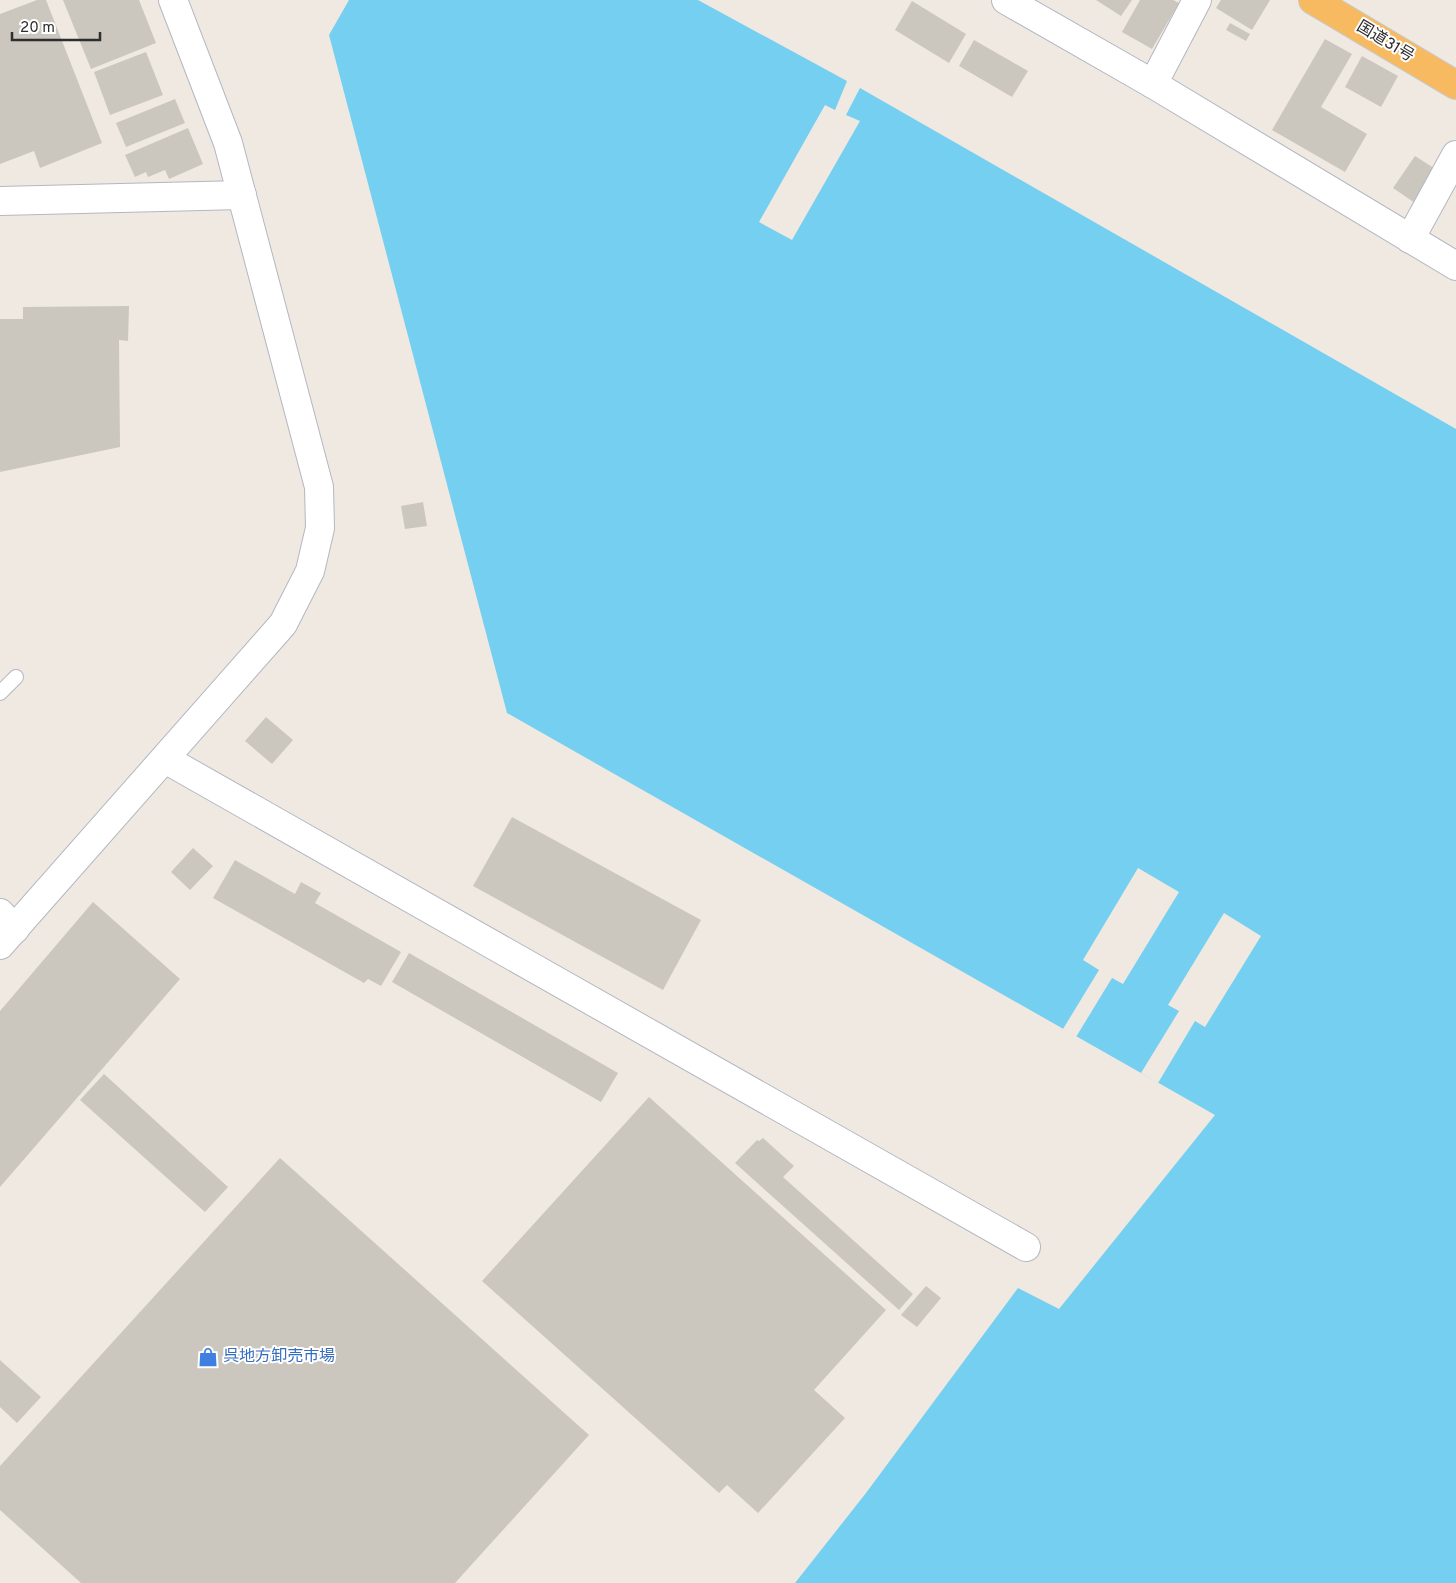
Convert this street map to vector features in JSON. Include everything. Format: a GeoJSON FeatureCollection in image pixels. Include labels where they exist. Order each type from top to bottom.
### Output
{"type":"FeatureCollection","features":[{"type":"Feature","properties":{"kind":"highway","name":"国道31号"},"geometry":{"type":"LineString","coordinates":[[1313,0],[1456,85]]}},
{"type":"Feature","properties":{"kind":"street"},"geometry":{"type":"LineString","coordinates":[[5,929],[165,759],[283,624],[310,571],[320,528],[319,487],[228,143],[173,0]]}},
{"type":"Feature","properties":{"kind":"street"},"geometry":{"type":"LineString","coordinates":[[1006,0],[1153,84],[1456,266]]}},
{"type":"Feature","properties":{"kind":"street"},"geometry":{"type":"LineString","coordinates":[[1153,84],[1197,0]]}},
{"type":"Feature","properties":{"kind":"street"},"geometry":{"type":"LineString","coordinates":[[1410,239],[1456,156]]}},
{"type":"Feature","properties":{"kind":"street"},"geometry":{"type":"LineString","coordinates":[[0,201],[242,195]]}},
{"type":"Feature","properties":{"kind":"street"},"geometry":{"type":"LineString","coordinates":[[165,759],[1026,1247]]}},
{"type":"Feature","properties":{"kind":"lane"},"geometry":{"type":"LineString","coordinates":[[0,693],[16,678]]}},
{"type":"Feature","properties":{"kind":"water"},"geometry":{"type":"Polygon","coordinates":[[[349,0],[698,0],[847,81],[835,110],[825,105],[759,222],[792,240],[860,121],[846,115],[860,88],[1456,429],[1456,1583],[795,1583],[866,1493],[1018,1288],[1059,1309],[1215,1115],[507,713],[329,35],[349,0]]]}},
{"type":"Feature","properties":{"kind":"pier"},"geometry":{"type":"Polygon","coordinates":[[[1138,868],[1179,892],[1123,984],[1112,978],[1076,1037],[1063,1029],[1099,970],[1083,960],[1138,868]]]}},
{"type":"Feature","properties":{"kind":"pier"},"geometry":{"type":"Polygon","coordinates":[[[1224,913],[1261,936],[1205,1027],[1195,1021],[1158,1083],[1141,1073],[1179,1011],[1168,1005],[1224,913]]]}},
{"type":"Feature","properties":{"kind":"building"},"geometry":{"type":"Polygon","coordinates":[[[37,0],[46,0],[102,143],[40,168],[34,151],[0,164],[0,14],[37,0]]]}},
{"type":"Feature","properties":{"kind":"building"},"geometry":{"type":"Polygon","coordinates":[[[63,0],[139,0],[156,43],[91,69],[63,0]]]}},
{"type":"Feature","properties":{"kind":"building"},"geometry":{"type":"Polygon","coordinates":[[[1096,0],[1132,0],[1121,16],[1096,0]]]}},
{"type":"Feature","properties":{"kind":"building"},"geometry":{"type":"Polygon","coordinates":[[[1140,0],[1173,0],[1179,3],[1152,49],[1122,32],[1140,0]]]}},
{"type":"Feature","properties":{"kind":"building"},"geometry":{"type":"Polygon","coordinates":[[[1221,0],[1270,0],[1252,30],[1216,8],[1221,0]]]}},
{"type":"Feature","properties":{"kind":"building"},"geometry":{"type":"Polygon","coordinates":[[[912,1],[966,34],[949,63],[895,30],[912,1]]]}},
{"type":"Feature","properties":{"kind":"building"},"geometry":{"type":"Polygon","coordinates":[[[1230,23],[1250,34],[1246,41],[1226,30],[1230,23]]]}},
{"type":"Feature","properties":{"kind":"building"},"geometry":{"type":"Polygon","coordinates":[[[1325,39],[1352,54],[1321,107],[1367,134],[1345,172],[1272,130],[1325,39]]]}},
{"type":"Feature","properties":{"kind":"building"},"geometry":{"type":"Polygon","coordinates":[[[974,40],[1028,71],[1012,97],[959,66],[974,40]]]}},
{"type":"Feature","properties":{"kind":"building"},"geometry":{"type":"Polygon","coordinates":[[[146,52],[163,95],[110,115],[94,72],[146,52]]]}},
{"type":"Feature","properties":{"kind":"building"},"geometry":{"type":"Polygon","coordinates":[[[1362,56],[1398,76],[1381,107],[1345,87],[1362,56]]]}},
{"type":"Feature","properties":{"kind":"building"},"geometry":{"type":"Polygon","coordinates":[[[175,99],[185,123],[126,147],[116,123],[175,99]]]}},
{"type":"Feature","properties":{"kind":"building"},"geometry":{"type":"Polygon","coordinates":[[[188,128],[203,164],[169,179],[165,170],[148,177],[146,172],[135,177],[125,155],[188,128]]]}},
{"type":"Feature","properties":{"kind":"building"},"geometry":{"type":"Polygon","coordinates":[[[1415,156],[1440,172],[1418,205],[1393,188],[1415,156]]]}},
{"type":"Feature","properties":{"kind":"building"},"geometry":{"type":"Polygon","coordinates":[[[129,306],[128,341],[119,340],[120,447],[0,472],[0,319],[23,319],[23,307],[129,306]]]}},
{"type":"Feature","properties":{"kind":"building"},"geometry":{"type":"Polygon","coordinates":[[[423,502],[427,526],[405,529],[401,506],[423,502]]]}},
{"type":"Feature","properties":{"kind":"building"},"geometry":{"type":"Polygon","coordinates":[[[266,717],[293,740],[272,764],[245,741],[266,717]]]}},
{"type":"Feature","properties":{"kind":"building"},"geometry":{"type":"Polygon","coordinates":[[[512,817],[701,920],[663,990],[473,886],[512,817]]]}},
{"type":"Feature","properties":{"kind":"building"},"geometry":{"type":"Polygon","coordinates":[[[193,848],[213,866],[190,890],[171,872],[193,848]]]}},
{"type":"Feature","properties":{"kind":"building"},"geometry":{"type":"Polygon","coordinates":[[[235,860],[295,894],[301,882],[321,893],[315,903],[401,952],[381,986],[368,979],[364,983],[213,898],[235,860]]]}},
{"type":"Feature","properties":{"kind":"building"},"geometry":{"type":"Polygon","coordinates":[[[93,902],[180,979],[0,1187],[0,1011],[93,902]]]}},
{"type":"Feature","properties":{"kind":"building"},"geometry":{"type":"Polygon","coordinates":[[[409,953],[618,1073],[601,1102],[392,982],[409,953]]]}},
{"type":"Feature","properties":{"kind":"building"},"geometry":{"type":"Polygon","coordinates":[[[104,1074],[228,1187],[205,1212],[80,1100],[104,1074]]]}},
{"type":"Feature","properties":{"kind":"building"},"geometry":{"type":"Polygon","coordinates":[[[649,1097],[886,1310],[814,1390],[845,1418],[758,1513],[727,1485],[719,1493],[482,1281],[649,1097]]]}},
{"type":"Feature","properties":{"kind":"building"},"geometry":{"type":"Polygon","coordinates":[[[763,1138],[794,1166],[783,1177],[913,1294],[899,1310],[735,1163],[757,1140],[759,1141],[763,1138]]]}},
{"type":"Feature","properties":{"kind":"building"},"geometry":{"type":"Polygon","coordinates":[[[280,1158],[589,1435],[455,1583],[81,1583],[0,1510],[0,1466],[280,1158]]]}},
{"type":"Feature","properties":{"kind":"building"},"geometry":{"type":"Polygon","coordinates":[[[926,1286],[941,1298],[917,1327],[901,1315],[926,1286]]]}},
{"type":"Feature","properties":{"kind":"building"},"geometry":{"type":"Polygon","coordinates":[[[0,1360],[41,1397],[17,1423],[0,1407],[0,1360]]]}},
{"type":"Feature","properties":{"kind":"place","name":"呉地方卸売市場"},"geometry":{"type":"Point","coordinates":[208,1357]}}]}
